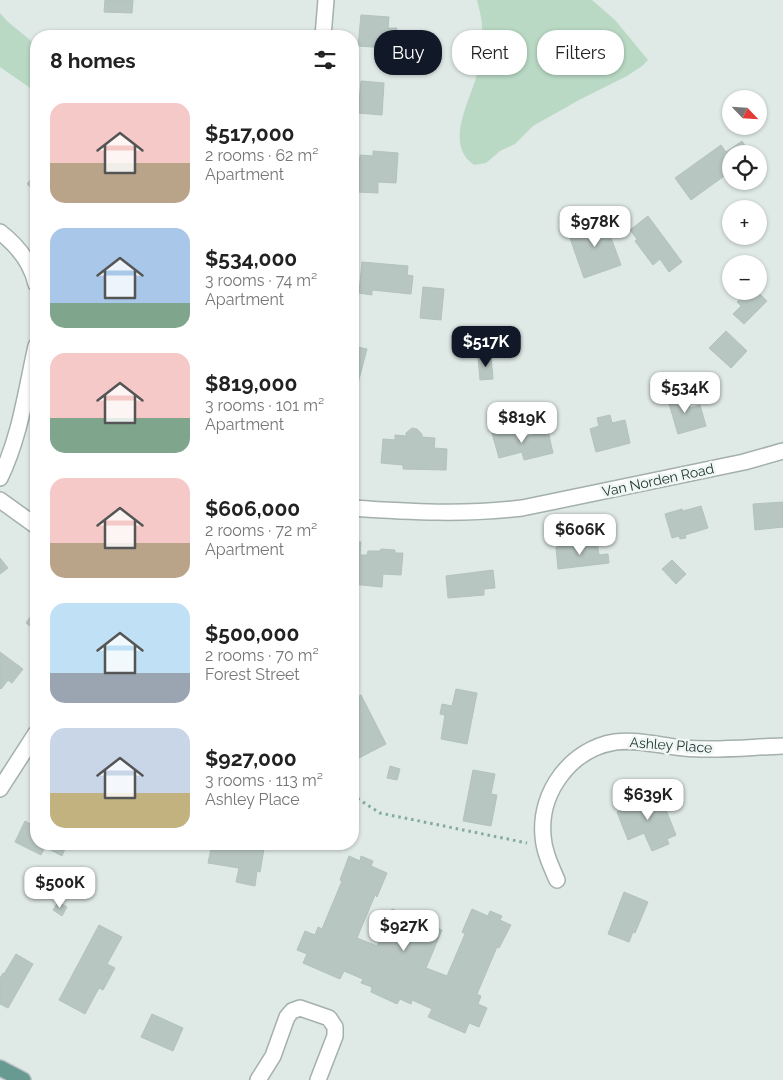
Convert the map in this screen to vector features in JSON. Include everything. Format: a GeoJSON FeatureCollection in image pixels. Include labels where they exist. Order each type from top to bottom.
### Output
{"type":"FeatureCollection","features":[{"type":"Feature","properties":{"kind":"main road"},"geometry":{"type":"LineString","coordinates":[[0,1068],[23,1080]]}},
{"type":"Feature","properties":{"kind":"street"},"geometry":{"type":"LineString","coordinates":[[324,30],[326,0]]}},
{"type":"Feature","properties":{"kind":"street"},"geometry":{"type":"LineString","coordinates":[[0,232],[24,255],[30,265]]}},
{"type":"Feature","properties":{"kind":"street"},"geometry":{"type":"LineString","coordinates":[[0,478],[16,438],[30,374]]}},
{"type":"Feature","properties":{"kind":"street","name":"Van Norden Road"},"geometry":{"type":"LineString","coordinates":[[359,508],[441,513],[522,508],[744,462],[783,451]]}},
{"type":"Feature","properties":{"kind":"street"},"geometry":{"type":"LineString","coordinates":[[0,500],[30,522]]}},
{"type":"Feature","properties":{"kind":"street"},"geometry":{"type":"LineString","coordinates":[[0,789],[30,742]]}},
{"type":"Feature","properties":{"kind":"street","name":"Ashley Place"},"geometry":{"type":"LineString","coordinates":[[557,880],[545,847],[543,832],[546,802],[553,786],[572,763],[597,747],[614,743],[632,742],[701,749],[783,746]]}},
{"type":"Feature","properties":{"kind":"street"},"geometry":{"type":"LineString","coordinates":[[258,1080],[273,1056],[287,1017],[292,1011],[300,1008],[329,1018],[335,1027],[335,1036],[318,1080]]}},
{"type":"Feature","properties":{"kind":"path"},"geometry":{"type":"LineString","coordinates":[[359,800],[380,813],[545,847]]}},
{"type":"Feature","properties":{"kind":"green space"},"geometry":{"type":"Polygon","coordinates":[[[477,0],[592,0],[615,20],[623,30],[537,30],[537,75],[624,75],[624,31],[648,60],[627,76],[533,126],[515,144],[500,151],[486,163],[474,165],[465,155],[460,144],[460,131],[476,75],[527,75],[527,30],[482,30],[477,0]]]}},
{"type":"Feature","properties":{"kind":"green space"},"geometry":{"type":"Polygon","coordinates":[[[0,13],[30,40],[30,88],[0,67],[0,13]]]}},
{"type":"Feature","properties":{"kind":"building"},"geometry":{"type":"Polygon","coordinates":[[[105,0],[133,0],[132,13],[104,12],[105,0]]]}},
{"type":"Feature","properties":{"kind":"building"},"geometry":{"type":"Polygon","coordinates":[[[361,15],[389,17],[388,28],[397,28],[397,30],[374,30],[374,47],[359,46],[361,15]]]}},
{"type":"Feature","properties":{"kind":"building"},"geometry":{"type":"Polygon","coordinates":[[[361,81],[384,83],[382,115],[359,113],[361,81]]]}},
{"type":"Feature","properties":{"kind":"building"},"geometry":{"type":"Polygon","coordinates":[[[742,141],[745,145],[736,145],[742,141]]]}},
{"type":"Feature","properties":{"kind":"building"},"geometry":{"type":"Polygon","coordinates":[[[721,145],[722,178],[691,200],[675,178],[721,145]]]}},
{"type":"Feature","properties":{"kind":"building"},"geometry":{"type":"Polygon","coordinates":[[[373,151],[398,153],[396,183],[378,182],[378,193],[359,192],[360,155],[373,156],[373,151]]]}},
{"type":"Feature","properties":{"kind":"building"},"geometry":{"type":"Polygon","coordinates":[[[602,213],[621,265],[584,278],[570,238],[586,232],[582,221],[602,213]]]}},
{"type":"Feature","properties":{"kind":"building"},"geometry":{"type":"Polygon","coordinates":[[[648,216],[682,262],[669,272],[660,259],[653,265],[635,241],[637,239],[630,230],[648,216]]]}},
{"type":"Feature","properties":{"kind":"building"},"geometry":{"type":"Polygon","coordinates":[[[362,262],[408,266],[407,275],[413,276],[411,294],[372,290],[372,295],[359,293],[362,262]]]}},
{"type":"Feature","properties":{"kind":"building"},"geometry":{"type":"Polygon","coordinates":[[[423,287],[444,289],[441,320],[420,318],[423,287]]]}},
{"type":"Feature","properties":{"kind":"building"},"geometry":{"type":"Polygon","coordinates":[[[739,300],[767,301],[744,324],[733,314],[741,306],[737,302],[739,300]]]}},
{"type":"Feature","properties":{"kind":"building"},"geometry":{"type":"Polygon","coordinates":[[[726,331],[747,351],[731,368],[709,348],[726,331]]]}},
{"type":"Feature","properties":{"kind":"building"},"geometry":{"type":"Polygon","coordinates":[[[359,347],[367,349],[359,379],[359,347]]]}},
{"type":"Feature","properties":{"kind":"building"},"geometry":{"type":"Polygon","coordinates":[[[491,356],[493,379],[480,380],[478,357],[491,356]]]}},
{"type":"Feature","properties":{"kind":"building"},"geometry":{"type":"Polygon","coordinates":[[[685,392],[690,408],[700,405],[706,426],[678,434],[667,397],[685,392]]]}},
{"type":"Feature","properties":{"kind":"building"},"geometry":{"type":"Polygon","coordinates":[[[610,415],[612,423],[625,420],[630,443],[596,452],[590,429],[599,426],[597,418],[610,415]]]}},
{"type":"Feature","properties":{"kind":"building"},"geometry":{"type":"Polygon","coordinates":[[[514,427],[517,439],[548,431],[553,453],[524,460],[522,452],[499,458],[492,433],[514,427]]]}},
{"type":"Feature","properties":{"kind":"building"},"geometry":{"type":"Polygon","coordinates":[[[412,428],[417,429],[422,434],[422,437],[435,438],[434,448],[447,449],[446,470],[403,469],[403,465],[381,463],[383,439],[395,440],[395,435],[406,436],[406,433],[412,428]]]}},
{"type":"Feature","properties":{"kind":"building"},"geometry":{"type":"Polygon","coordinates":[[[783,502],[783,527],[755,530],[753,504],[783,502]]]}},
{"type":"Feature","properties":{"kind":"building"},"geometry":{"type":"Polygon","coordinates":[[[701,506],[708,528],[685,535],[686,538],[680,539],[679,536],[672,538],[665,514],[701,506]]]}},
{"type":"Feature","properties":{"kind":"building"},"geometry":{"type":"Polygon","coordinates":[[[359,542],[361,542],[360,555],[367,555],[368,551],[380,551],[381,549],[395,550],[395,553],[403,553],[401,575],[383,574],[382,587],[359,585],[359,542]]]}},
{"type":"Feature","properties":{"kind":"building"},"geometry":{"type":"Polygon","coordinates":[[[597,542],[599,555],[608,554],[609,563],[558,569],[556,547],[597,542]]]}},
{"type":"Feature","properties":{"kind":"building"},"geometry":{"type":"Polygon","coordinates":[[[0,558],[8,568],[0,574],[0,558]]]}},
{"type":"Feature","properties":{"kind":"building"},"geometry":{"type":"Polygon","coordinates":[[[672,560],[686,574],[676,584],[662,569],[672,560]]]}},
{"type":"Feature","properties":{"kind":"building"},"geometry":{"type":"Polygon","coordinates":[[[493,570],[495,588],[484,589],[484,595],[448,598],[446,576],[493,570]]]}},
{"type":"Feature","properties":{"kind":"building"},"geometry":{"type":"Polygon","coordinates":[[[30,617],[30,626],[26,623],[30,617]]]}},
{"type":"Feature","properties":{"kind":"building"},"geometry":{"type":"Polygon","coordinates":[[[0,652],[23,669],[12,683],[8,680],[1,689],[0,688],[0,652]]]}},
{"type":"Feature","properties":{"kind":"building"},"geometry":{"type":"Polygon","coordinates":[[[456,689],[477,693],[467,744],[441,739],[445,715],[440,714],[442,704],[452,706],[456,689]]]}},
{"type":"Feature","properties":{"kind":"building"},"geometry":{"type":"Polygon","coordinates":[[[361,695],[386,744],[359,758],[359,696],[361,695]]]}},
{"type":"Feature","properties":{"kind":"building"},"geometry":{"type":"Polygon","coordinates":[[[390,766],[400,769],[397,780],[387,778],[390,766]]]}},
{"type":"Feature","properties":{"kind":"building"},"geometry":{"type":"Polygon","coordinates":[[[473,770],[495,774],[491,794],[497,795],[491,826],[463,821],[473,770]]]}},
{"type":"Feature","properties":{"kind":"building"},"geometry":{"type":"Polygon","coordinates":[[[658,790],[676,835],[667,839],[669,844],[652,851],[644,833],[628,840],[617,812],[643,801],[641,797],[658,790]]]}},
{"type":"Feature","properties":{"kind":"building"},"geometry":{"type":"Polygon","coordinates":[[[25,821],[30,824],[30,850],[15,842],[25,821]]]}},
{"type":"Feature","properties":{"kind":"building"},"geometry":{"type":"Polygon","coordinates":[[[31,850],[44,850],[41,855],[31,850]]]}},
{"type":"Feature","properties":{"kind":"building"},"geometry":{"type":"Polygon","coordinates":[[[51,850],[64,850],[62,856],[51,850]]]}},
{"type":"Feature","properties":{"kind":"building"},"geometry":{"type":"Polygon","coordinates":[[[211,850],[264,850],[260,872],[257,871],[255,886],[236,882],[239,868],[208,863],[211,850]]]}},
{"type":"Feature","properties":{"kind":"building"},"geometry":{"type":"Polygon","coordinates":[[[349,856],[360,861],[361,856],[373,861],[371,866],[387,873],[377,897],[375,895],[357,938],[377,946],[392,909],[442,930],[426,968],[447,976],[465,934],[462,932],[472,909],[488,916],[490,911],[502,916],[500,920],[511,925],[499,948],[497,947],[477,994],[481,996],[478,1004],[487,1008],[479,1027],[469,1023],[465,1033],[428,1017],[432,1009],[412,1000],[411,1004],[400,999],[397,1004],[371,992],[372,987],[361,983],[363,979],[344,971],[340,979],[303,963],[307,954],[297,950],[305,931],[315,935],[318,927],[322,929],[342,881],[340,880],[349,856]]]}},
{"type":"Feature","properties":{"kind":"building"},"geometry":{"type":"Polygon","coordinates":[[[624,892],[648,902],[635,933],[633,932],[629,942],[608,934],[624,892]]]}},
{"type":"Feature","properties":{"kind":"building"},"geometry":{"type":"Polygon","coordinates":[[[58,902],[67,907],[62,916],[53,910],[58,902]]]}},
{"type":"Feature","properties":{"kind":"building"},"geometry":{"type":"Polygon","coordinates":[[[99,925],[122,937],[107,964],[115,968],[103,990],[99,988],[85,1014],[59,1000],[99,925]]]}},
{"type":"Feature","properties":{"kind":"building"},"geometry":{"type":"Polygon","coordinates":[[[16,954],[33,964],[8,1008],[0,1004],[0,978],[16,954]]]}},
{"type":"Feature","properties":{"kind":"building"},"geometry":{"type":"Polygon","coordinates":[[[152,1014],[183,1028],[173,1051],[141,1037],[152,1014]]]}}]}
